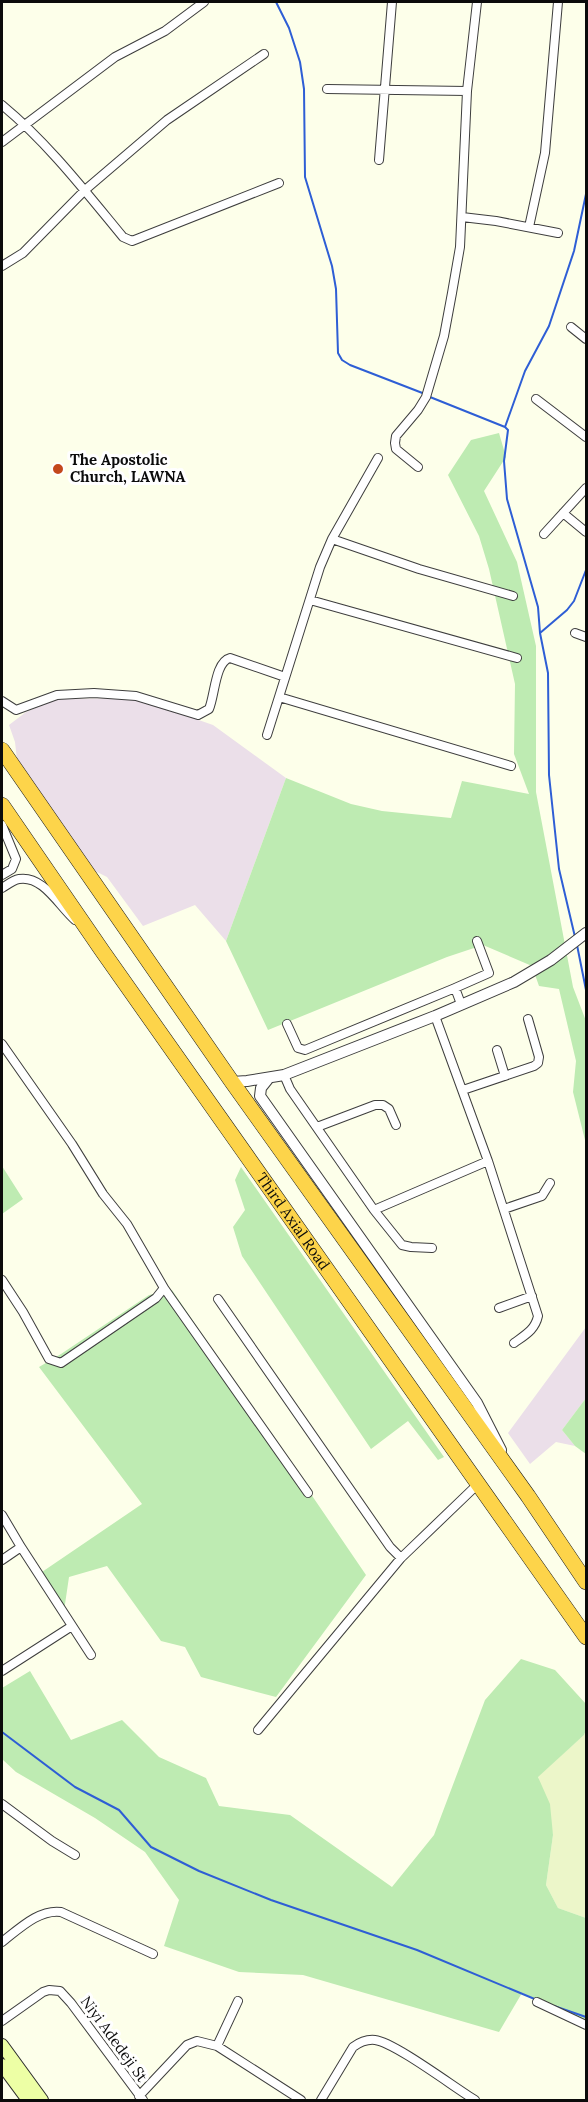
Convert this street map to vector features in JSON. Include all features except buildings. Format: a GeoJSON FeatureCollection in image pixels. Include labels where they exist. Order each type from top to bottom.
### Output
{"type":"FeatureCollection","features":[{"type":"Feature","properties":{"kind":"highway","name":"Third Axial Road"},"geometry":{"type":"LineString","coordinates":[[2,750],[232,1082],[586,1582]]}},
{"type":"Feature","properties":{"kind":"highway","name":"Third Axial Road"},"geometry":{"type":"LineString","coordinates":[[2,805],[586,1637]]}},
{"type":"Feature","properties":{"kind":"main road"},"geometry":{"type":"LineString","coordinates":[[2,2045],[42,2100]]}},
{"type":"Feature","properties":{"kind":"main road"},"geometry":{"type":"LineString","coordinates":[[2,2065],[28,2100]]}},
{"type":"Feature","properties":{"kind":"street"},"geometry":{"type":"LineString","coordinates":[[2,142],[24,123],[115,57],[165,31],[204,2]]}},
{"type":"Feature","properties":{"kind":"street"},"geometry":{"type":"LineString","coordinates":[[380,160],[392,2]]}},
{"type":"Feature","properties":{"kind":"street"},"geometry":{"type":"LineString","coordinates":[[418,467],[396,449],[395,443],[396,436],[426,397],[444,336],[460,247],[467,91],[477,2]]}},
{"type":"Feature","properties":{"kind":"street"},"geometry":{"type":"LineString","coordinates":[[529,227],[547,143],[558,2]]}},
{"type":"Feature","properties":{"kind":"street"},"geometry":{"type":"LineString","coordinates":[[2,266],[23,253],[85,190],[176,112],[264,54]]}},
{"type":"Feature","properties":{"kind":"street"},"geometry":{"type":"LineString","coordinates":[[327,89],[467,91]]}},
{"type":"Feature","properties":{"kind":"street"},"geometry":{"type":"LineString","coordinates":[[2,105],[24,123],[85,190],[123,237],[132,241],[279,183]]}},
{"type":"Feature","properties":{"kind":"street"},"geometry":{"type":"LineString","coordinates":[[462,218],[496,220],[558,233]]}},
{"type":"Feature","properties":{"kind":"street"},"geometry":{"type":"LineString","coordinates":[[571,327],[586,339]]}},
{"type":"Feature","properties":{"kind":"street"},"geometry":{"type":"LineString","coordinates":[[536,399],[586,437]]}},
{"type":"Feature","properties":{"kind":"street"},"geometry":{"type":"LineString","coordinates":[[267,735],[320,567],[332,539],[378,458]]}},
{"type":"Feature","properties":{"kind":"street"},"geometry":{"type":"LineString","coordinates":[[543,534],[586,488]]}},
{"type":"Feature","properties":{"kind":"street"},"geometry":{"type":"LineString","coordinates":[[563,513],[586,532]]}},
{"type":"Feature","properties":{"kind":"street"},"geometry":{"type":"LineString","coordinates":[[332,539],[418,569],[513,596]]}},
{"type":"Feature","properties":{"kind":"street"},"geometry":{"type":"LineString","coordinates":[[310,600],[517,658]]}},
{"type":"Feature","properties":{"kind":"street"},"geometry":{"type":"LineString","coordinates":[[575,633],[586,637]]}},
{"type":"Feature","properties":{"kind":"street"},"geometry":{"type":"LineString","coordinates":[[2,700],[16,710],[57,695],[110,693],[150,700],[198,715],[209,709],[220,665],[226,659],[230,658],[285,677]]}},
{"type":"Feature","properties":{"kind":"street"},"geometry":{"type":"LineString","coordinates":[[279,697],[511,766]]}},
{"type":"Feature","properties":{"kind":"street"},"geometry":{"type":"LineString","coordinates":[[2,825],[16,859],[12,869],[2,875]]}},
{"type":"Feature","properties":{"kind":"street"},"geometry":{"type":"LineString","coordinates":[[2,888],[17,879],[28,879],[40,883],[66,912],[90,931]]}},
{"type":"Feature","properties":{"kind":"street"},"geometry":{"type":"LineString","coordinates":[[232,1082],[284,1075],[435,1016],[514,982],[550,960],[586,933]]}},
{"type":"Feature","properties":{"kind":"street"},"geometry":{"type":"LineString","coordinates":[[287,1024],[298,1048],[305,1050],[489,974],[477,941]]}},
{"type":"Feature","properties":{"kind":"street"},"geometry":{"type":"LineString","coordinates":[[454,988],[462,1004]]}},
{"type":"Feature","properties":{"kind":"street"},"geometry":{"type":"LineString","coordinates":[[435,1016],[488,1161],[538,1316],[537,1324],[531,1331],[514,1343]]}},
{"type":"Feature","properties":{"kind":"street"},"geometry":{"type":"LineString","coordinates":[[463,1090],[534,1066],[538,1062],[540,1057],[528,1019]]}},
{"type":"Feature","properties":{"kind":"street"},"geometry":{"type":"LineString","coordinates":[[2,1044],[72,1144],[103,1194],[128,1224],[164,1288],[308,1494]]}},
{"type":"Feature","properties":{"kind":"street"},"geometry":{"type":"LineString","coordinates":[[497,1050],[505,1076]]}},
{"type":"Feature","properties":{"kind":"street"},"geometry":{"type":"LineString","coordinates":[[284,1075],[290,1089],[374,1210],[402,1245],[432,1248]]}},
{"type":"Feature","properties":{"kind":"street"},"geometry":{"type":"LineString","coordinates":[[269,1078],[261,1088],[260,1096],[477,1403],[494,1433],[508,1469]]}},
{"type":"Feature","properties":{"kind":"street"},"geometry":{"type":"LineString","coordinates":[[317,1127],[375,1105],[383,1105],[389,1109],[396,1125]]}},
{"type":"Feature","properties":{"kind":"street"},"geometry":{"type":"LineString","coordinates":[[374,1210],[488,1161]]}},
{"type":"Feature","properties":{"kind":"street"},"geometry":{"type":"LineString","coordinates":[[504,1209],[542,1196],[550,1183]]}},
{"type":"Feature","properties":{"kind":"street"},"geometry":{"type":"LineString","coordinates":[[2,1280],[49,1359],[61,1363],[156,1298],[164,1288]]}},
{"type":"Feature","properties":{"kind":"street"},"geometry":{"type":"LineString","coordinates":[[499,1308],[532,1296]]}},
{"type":"Feature","properties":{"kind":"street"},"geometry":{"type":"LineString","coordinates":[[218,1299],[390,1547],[401,1558]]}},
{"type":"Feature","properties":{"kind":"street"},"geometry":{"type":"LineString","coordinates":[[258,1730],[401,1558],[478,1484]]}},
{"type":"Feature","properties":{"kind":"street"},"geometry":{"type":"LineString","coordinates":[[2,1515],[91,1655]]}},
{"type":"Feature","properties":{"kind":"street"},"geometry":{"type":"LineString","coordinates":[[2,1560],[21,1547]]}},
{"type":"Feature","properties":{"kind":"street"},"geometry":{"type":"LineString","coordinates":[[2,1671],[72,1626]]}},
{"type":"Feature","properties":{"kind":"street"},"geometry":{"type":"LineString","coordinates":[[2,1804],[75,1855]]}},
{"type":"Feature","properties":{"kind":"street"},"geometry":{"type":"LineString","coordinates":[[2,1942],[29,1922],[53,1911],[61,1912],[153,1954]]}},
{"type":"Feature","properties":{"kind":"street","name":"Niyi Adedeji St"},"geometry":{"type":"LineString","coordinates":[[2,2021],[43,1992],[60,1991],[141,2098]]}},
{"type":"Feature","properties":{"kind":"street"},"geometry":{"type":"LineString","coordinates":[[217,2046],[238,2001]]}},
{"type":"Feature","properties":{"kind":"street"},"geometry":{"type":"LineString","coordinates":[[537,2002],[586,2025]]}},
{"type":"Feature","properties":{"kind":"street"},"geometry":{"type":"LineString","coordinates":[[321,2100],[353,2047],[360,2042],[375,2040],[394,2047],[475,2100]]}},
{"type":"Feature","properties":{"kind":"street"},"geometry":{"type":"LineString","coordinates":[[141,2098],[187,2045],[203,2041],[217,2046],[301,2100]]}},
{"type":"Feature","properties":{"kind":"shaded area"},"geometry":{"type":"Polygon","coordinates":[[[120,698],[144,701],[213,725],[286,778],[226,941],[195,905],[143,926],[107,877],[89,868],[18,769],[15,742],[9,725],[26,712],[57,699],[120,698]]]}},
{"type":"Feature","properties":{"kind":"shaded area"},"geometry":{"type":"Polygon","coordinates":[[[586,1327],[586,1398],[562,1430],[575,1446],[556,1442],[530,1464],[508,1433],[586,1327]]]}},
{"type":"Feature","properties":{"kind":"green space"},"geometry":{"type":"Polygon","coordinates":[[[499,433],[506,457],[484,491],[517,562],[536,646],[536,792],[573,987],[586,1021],[586,1144],[573,1092],[576,1061],[559,989],[539,986],[532,966],[483,945],[447,957],[268,1030],[226,941],[286,778],[351,804],[382,811],[451,818],[462,781],[529,794],[514,754],[515,684],[489,569],[479,536],[448,475],[471,440],[499,433]]]}},
{"type":"Feature","properties":{"kind":"green space"},"geometry":{"type":"Polygon","coordinates":[[[2,1166],[23,1199],[2,1214],[2,1166]]]}},
{"type":"Feature","properties":{"kind":"green space"},"geometry":{"type":"Polygon","coordinates":[[[241,1167],[444,1457],[438,1460],[408,1421],[371,1449],[242,1256],[233,1227],[245,1210],[235,1180],[241,1167]]]}},
{"type":"Feature","properties":{"kind":"green space"},"geometry":{"type":"Polygon","coordinates":[[[172,1290],[366,1575],[276,1697],[201,1677],[185,1647],[161,1641],[107,1566],[69,1577],[64,1611],[39,1574],[142,1504],[39,1367],[149,1295],[172,1290]]]}},
{"type":"Feature","properties":{"kind":"green space"},"geometry":{"type":"Polygon","coordinates":[[[586,1398],[586,1454],[575,1446],[562,1430],[586,1398]]]}},
{"type":"Feature","properties":{"kind":"green space"},"geometry":{"type":"Polygon","coordinates":[[[521,1659],[555,1670],[586,1704],[584,1735],[538,1777],[550,1804],[553,1835],[546,1885],[558,1908],[586,1918],[586,2021],[522,1993],[499,2032],[303,1975],[239,1972],[164,1946],[179,1900],[145,1852],[95,1818],[16,1772],[2,1759],[2,1688],[30,1671],[71,1740],[122,1720],[159,1757],[206,1778],[219,1806],[290,1815],[392,1887],[434,1835],[485,1700],[521,1659]]]}},
{"type":"Feature","properties":{"kind":"green space"},"geometry":{"type":"Polygon","coordinates":[[[586,1730],[586,1918],[558,1908],[546,1885],[553,1835],[538,1776],[584,1735],[586,1730]]]}},
{"type":"Feature","properties":{"kind":"waterway"},"geometry":{"type":"LineString","coordinates":[[276,2],[289,28],[300,62],[304,89],[305,177],[332,266],[336,289],[338,353],[342,360],[350,365],[425,394]]}},
{"type":"Feature","properties":{"kind":"waterway"},"geometry":{"type":"LineString","coordinates":[[575,937],[559,869],[549,775],[548,673],[540,633],[538,607],[507,499],[504,461],[508,430],[505,427],[525,371],[549,326],[574,251],[586,194]]}},
{"type":"Feature","properties":{"kind":"waterway"},"geometry":{"type":"LineString","coordinates":[[430,397],[505,427]]}},
{"type":"Feature","properties":{"kind":"waterway"},"geometry":{"type":"LineString","coordinates":[[540,633],[574,601],[586,570]]}},
{"type":"Feature","properties":{"kind":"waterway"},"geometry":{"type":"LineString","coordinates":[[577,945],[586,990]]}},
{"type":"Feature","properties":{"kind":"waterway"},"geometry":{"type":"LineString","coordinates":[[2,1732],[75,1787],[119,1810],[151,1847],[199,1871],[271,1900],[417,1950],[537,2000]]}},
{"type":"Feature","properties":{"kind":"waterway"},"geometry":{"type":"LineString","coordinates":[[554,2006],[586,2017]]}},
{"type":"Feature","properties":{"kind":"place","name":"The Apostolic Church, LAWNA"},"geometry":{"type":"Point","coordinates":[58,469]}}]}
